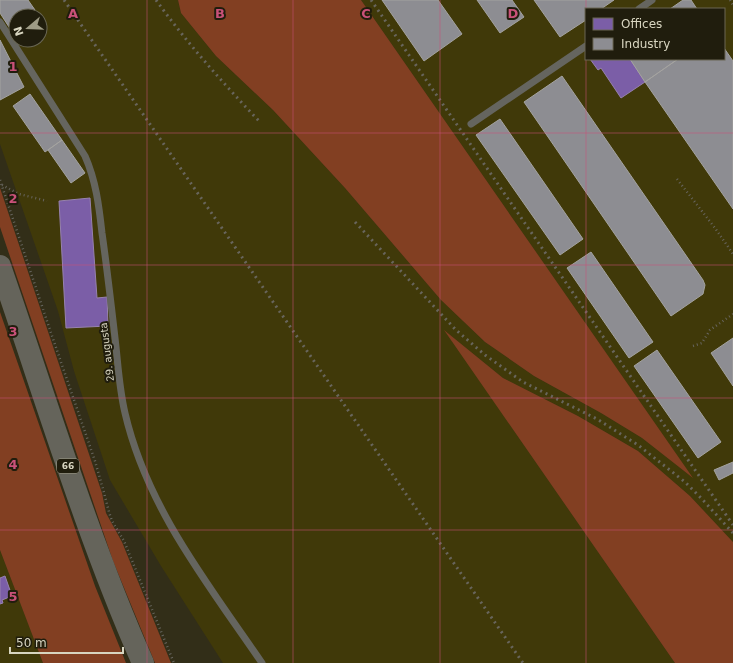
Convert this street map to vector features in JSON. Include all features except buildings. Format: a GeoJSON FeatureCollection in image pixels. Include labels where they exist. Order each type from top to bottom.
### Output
{"type":"FeatureCollection","features":[{"type":"Feature","properties":{"kind":"main road","name":"66"},"geometry":{"type":"LineString","coordinates":[[0,266],[95,544],[114,595],[143,663]]}},
{"type":"Feature","properties":{"kind":"lane"},"geometry":{"type":"LineString","coordinates":[[640,8],[652,0]]}},
{"type":"Feature","properties":{"kind":"lane","name":"29. augusta"},"geometry":{"type":"LineString","coordinates":[[2,25],[85,156],[92,171],[96,188],[110,285],[119,376],[125,412],[137,455],[160,508],[180,544],[262,663]]}},
{"type":"Feature","properties":{"kind":"lane"},"geometry":{"type":"LineString","coordinates":[[471,124],[585,47]]}},
{"type":"Feature","properties":{"kind":"path"},"geometry":{"type":"LineString","coordinates":[[730,0],[733,5]]}},
{"type":"Feature","properties":{"kind":"path"},"geometry":{"type":"LineString","coordinates":[[677,179],[733,254]]}},
{"type":"Feature","properties":{"kind":"path"},"geometry":{"type":"LineString","coordinates":[[0,180],[95,461],[112,521],[124,541],[174,663]]}},
{"type":"Feature","properties":{"kind":"path"},"geometry":{"type":"LineString","coordinates":[[2,185],[19,194],[47,201]]}},
{"type":"Feature","properties":{"kind":"path"},"geometry":{"type":"LineString","coordinates":[[693,346],[702,343],[710,330],[733,314]]}},
{"type":"Feature","properties":{"kind":"shaded area"},"geometry":{"type":"Polygon","coordinates":[[[0,0],[178,0],[181,13],[216,56],[273,110],[345,188],[441,300],[485,342],[534,376],[601,413],[642,438],[692,477],[361,0],[733,0],[733,542],[690,496],[638,451],[578,416],[503,378],[445,331],[675,663],[223,663],[161,566],[110,480],[74,371],[58,311],[0,144],[0,0]]]}},
{"type":"Feature","properties":{"kind":"shaded area"},"geometry":{"type":"Polygon","coordinates":[[[178,0],[361,0],[693,478],[642,438],[601,413],[534,376],[485,342],[441,300],[345,188],[273,110],[216,56],[181,13],[178,0]]]}},
{"type":"Feature","properties":{"kind":"shaded area"},"geometry":{"type":"Polygon","coordinates":[[[0,188],[102,493],[106,513],[122,542],[171,663],[155,663],[113,561],[0,227],[0,188]]]}},
{"type":"Feature","properties":{"kind":"shaded area"},"geometry":{"type":"Polygon","coordinates":[[[0,312],[95,586],[126,663],[43,663],[0,550],[0,312]]]}},
{"type":"Feature","properties":{"kind":"shaded area"},"geometry":{"type":"Polygon","coordinates":[[[444,330],[503,378],[578,416],[638,451],[690,496],[733,542],[733,663],[675,663],[444,330]]]}},
{"type":"Feature","properties":{"kind":"shaded area"},"geometry":{"type":"Polygon","coordinates":[[[0,550],[39,652],[43,663],[0,663],[0,550]]]}},
{"type":"Feature","properties":{"kind":"railway"},"geometry":{"type":"LineString","coordinates":[[64,0],[523,663]]}},
{"type":"Feature","properties":{"kind":"railway"},"geometry":{"type":"LineString","coordinates":[[156,0],[205,62],[259,121]]}},
{"type":"Feature","properties":{"kind":"railway"},"geometry":{"type":"LineString","coordinates":[[371,0],[733,525]]}},
{"type":"Feature","properties":{"kind":"railway"},"geometry":{"type":"LineString","coordinates":[[355,222],[456,330],[485,355],[523,382],[597,419],[638,445],[685,482],[733,533]]}}]}
